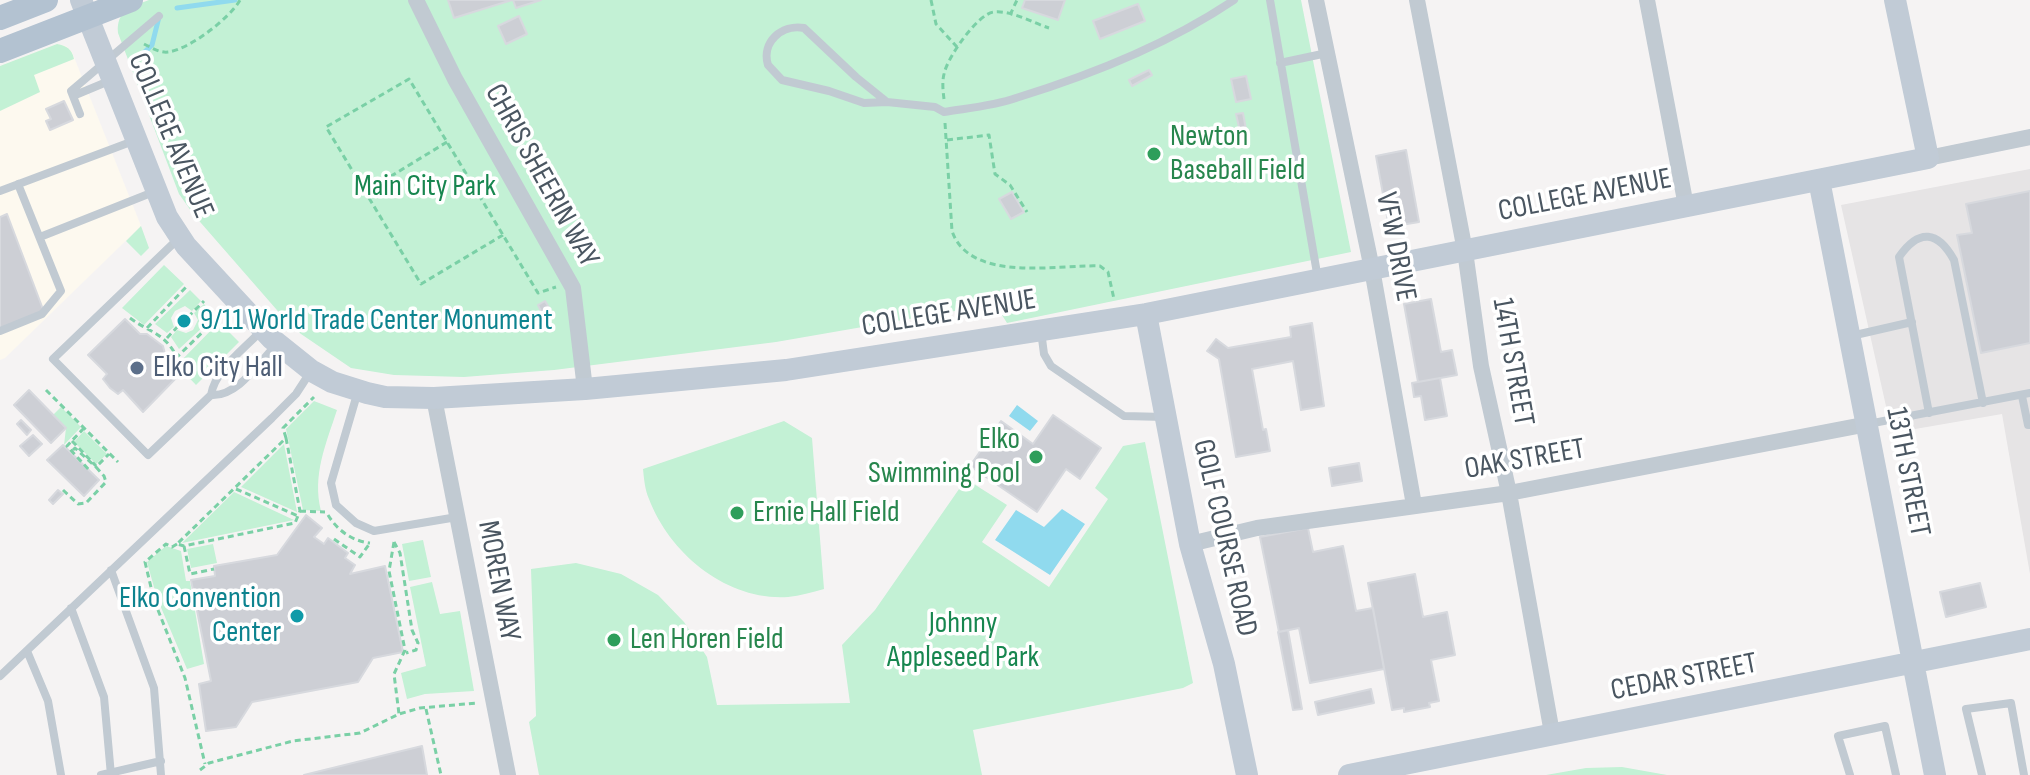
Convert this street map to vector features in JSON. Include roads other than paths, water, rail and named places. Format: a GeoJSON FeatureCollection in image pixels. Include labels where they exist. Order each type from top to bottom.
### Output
{"type":"FeatureCollection","features":[{"type":"Feature","properties":{"kind":"main road"},"geometry":{"type":"LineString","coordinates":[[0,18],[46,0]]}},
{"type":"Feature","properties":{"kind":"main road"},"geometry":{"type":"LineString","coordinates":[[0,51],[85,9],[131,0]]}},
{"type":"Feature","properties":{"kind":"street","name":"CHRIS SHEERIN WAY"},"geometry":{"type":"LineString","coordinates":[[416,0],[455,79],[571,282],[585,389]]}},
{"type":"Feature","properties":{"kind":"street","name":"VFW DRIVE"},"geometry":{"type":"LineString","coordinates":[[1316,0],[1372,269],[1414,505]]}},
{"type":"Feature","properties":{"kind":"street","name":"14TH STREET"},"geometry":{"type":"LineString","coordinates":[[1417,0],[1465,251],[1481,366],[1509,493],[1552,733]]}},
{"type":"Feature","properties":{"kind":"street"},"geometry":{"type":"LineString","coordinates":[[1647,0],[1686,206]]}},
{"type":"Feature","properties":{"kind":"street"},"geometry":{"type":"LineString","coordinates":[[1895,0],[1928,158]]}},
{"type":"Feature","properties":{"kind":"street","name":"COLLEGE AVENUE"},"geometry":{"type":"LineString","coordinates":[[85,9],[156,191],[179,237],[270,336],[312,371],[332,382],[385,397],[434,398],[585,389],[786,370],[1118,319],[2030,137]]}},
{"type":"Feature","properties":{"kind":"street","name":"13TH STREET"},"geometry":{"type":"LineString","coordinates":[[1819,180],[1935,775]]}},
{"type":"Feature","properties":{"kind":"street","name":"GOLF COURSE ROAD"},"geometry":{"type":"LineString","coordinates":[[1146,314],[1190,544],[1224,664],[1247,775]]}},
{"type":"Feature","properties":{"kind":"street","name":"MOREN WAY"},"geometry":{"type":"LineString","coordinates":[[434,398],[508,775]]}},
{"type":"Feature","properties":{"kind":"street","name":"OAK STREET"},"geometry":{"type":"LineString","coordinates":[[1190,544],[1257,528],[1509,493],[1868,424]]}},
{"type":"Feature","properties":{"kind":"street","name":"CEDAR STREET"},"geometry":{"type":"LineString","coordinates":[[1349,775],[2030,639]]}},
{"type":"Feature","properties":{"kind":"lane"},"geometry":{"type":"LineString","coordinates":[[1215,0],[1224,7]]}},
{"type":"Feature","properties":{"kind":"lane"},"geometry":{"type":"LineString","coordinates":[[887,102],[804,28],[784,29],[769,45],[766,61],[782,80],[864,103],[935,107],[944,112],[1016,98],[1092,71],[1161,40],[1234,0]]}},
{"type":"Feature","properties":{"kind":"lane"},"geometry":{"type":"LineString","coordinates":[[1270,0],[1318,280]]}},
{"type":"Feature","properties":{"kind":"lane"},"geometry":{"type":"LineString","coordinates":[[73,96],[109,70],[159,16]]}},
{"type":"Feature","properties":{"kind":"lane"},"geometry":{"type":"LineString","coordinates":[[1280,63],[1327,53]]}},
{"type":"Feature","properties":{"kind":"lane"},"geometry":{"type":"LineString","coordinates":[[80,114],[71,91],[109,70]]}},
{"type":"Feature","properties":{"kind":"lane"},"geometry":{"type":"LineString","coordinates":[[0,191],[137,139]]}},
{"type":"Feature","properties":{"kind":"lane"},"geometry":{"type":"LineString","coordinates":[[0,331],[42,314],[61,291],[18,184]]}},
{"type":"Feature","properties":{"kind":"lane"},"geometry":{"type":"LineString","coordinates":[[40,237],[156,191]]}},
{"type":"Feature","properties":{"kind":"lane"},"geometry":{"type":"LineString","coordinates":[[179,237],[53,359],[148,455],[211,395],[219,375],[270,336]]}},
{"type":"Feature","properties":{"kind":"lane"},"geometry":{"type":"LineString","coordinates":[[1929,413],[1899,257],[1907,246],[1919,238],[1934,237],[1945,244],[1954,260],[1983,403]]}},
{"type":"Feature","properties":{"kind":"lane"},"geometry":{"type":"LineString","coordinates":[[1851,336],[1912,322]]}},
{"type":"Feature","properties":{"kind":"lane"},"geometry":{"type":"LineString","coordinates":[[1041,331],[1044,354],[1051,366],[1124,416],[1166,417]]}},
{"type":"Feature","properties":{"kind":"lane"},"geometry":{"type":"LineString","coordinates":[[211,395],[223,395],[233,390],[270,336]]}},
{"type":"Feature","properties":{"kind":"lane"},"geometry":{"type":"LineString","coordinates":[[0,676],[272,418],[296,394],[312,371]]}},
{"type":"Feature","properties":{"kind":"lane"},"geometry":{"type":"LineString","coordinates":[[358,391],[331,483],[336,505],[356,523],[374,531],[457,517]]}},
{"type":"Feature","properties":{"kind":"lane"},"geometry":{"type":"LineString","coordinates":[[1868,424],[2026,394],[2030,425]]}},
{"type":"Feature","properties":{"kind":"lane"},"geometry":{"type":"LineString","coordinates":[[111,570],[154,688],[161,775]]}},
{"type":"Feature","properties":{"kind":"lane"},"geometry":{"type":"LineString","coordinates":[[71,608],[104,697],[108,774],[161,761]]}},
{"type":"Feature","properties":{"kind":"lane"},"geometry":{"type":"LineString","coordinates":[[27,651],[48,701],[61,775]]}},
{"type":"Feature","properties":{"kind":"lane"},"geometry":{"type":"LineString","coordinates":[[1982,775],[1966,709],[2011,703],[2024,775]]}},
{"type":"Feature","properties":{"kind":"lane"},"geometry":{"type":"LineString","coordinates":[[1850,775],[1838,736],[1885,726],[1896,775]]}},
{"type":"Feature","properties":{"kind":"water"},"geometry":{"type":"Polygon","coordinates":[[[1017,405],[1038,421],[1030,431],[1009,416],[1017,405]]]}},
{"type":"Feature","properties":{"kind":"water"},"geometry":{"type":"Polygon","coordinates":[[[1062,509],[1085,524],[1050,575],[995,540],[1016,510],[1044,527],[1062,509]]]}},
{"type":"Feature","properties":{"kind":"waterway"},"geometry":{"type":"LineString","coordinates":[[177,8],[235,0]]}},
{"type":"Feature","properties":{"kind":"waterway"},"geometry":{"type":"LineString","coordinates":[[137,59],[152,45],[159,17]]}},
{"type":"Feature","properties":{"kind":"place","name":"Newton Baseball Field"},"geometry":{"type":"Point","coordinates":[1154,154]}},
{"type":"Feature","properties":{"kind":"place","name":"9/11 World Trade Center Monument"},"geometry":{"type":"Point","coordinates":[184,321]}},
{"type":"Feature","properties":{"kind":"place","name":"Elko City Hall"},"geometry":{"type":"Point","coordinates":[137,368]}},
{"type":"Feature","properties":{"kind":"place","name":"Elko Swimming Pool"},"geometry":{"type":"Point","coordinates":[1036,457]}},
{"type":"Feature","properties":{"kind":"place","name":"Ernie Hall Field"},"geometry":{"type":"Point","coordinates":[737,513]}},
{"type":"Feature","properties":{"kind":"place","name":"Elko Convention Center"},"geometry":{"type":"Point","coordinates":[297,616]}},
{"type":"Feature","properties":{"kind":"place","name":"Len Horen Field"},"geometry":{"type":"Point","coordinates":[614,640]}},
{"type":"Feature","properties":{"kind":"park label","name":"Main City Park"},"geometry":{"type":"Point","coordinates":[425,187]}},
{"type":"Feature","properties":{"kind":"park label","name":"Johnny Appleseed Park"},"geometry":{"type":"Point","coordinates":[963,641]}}]}
